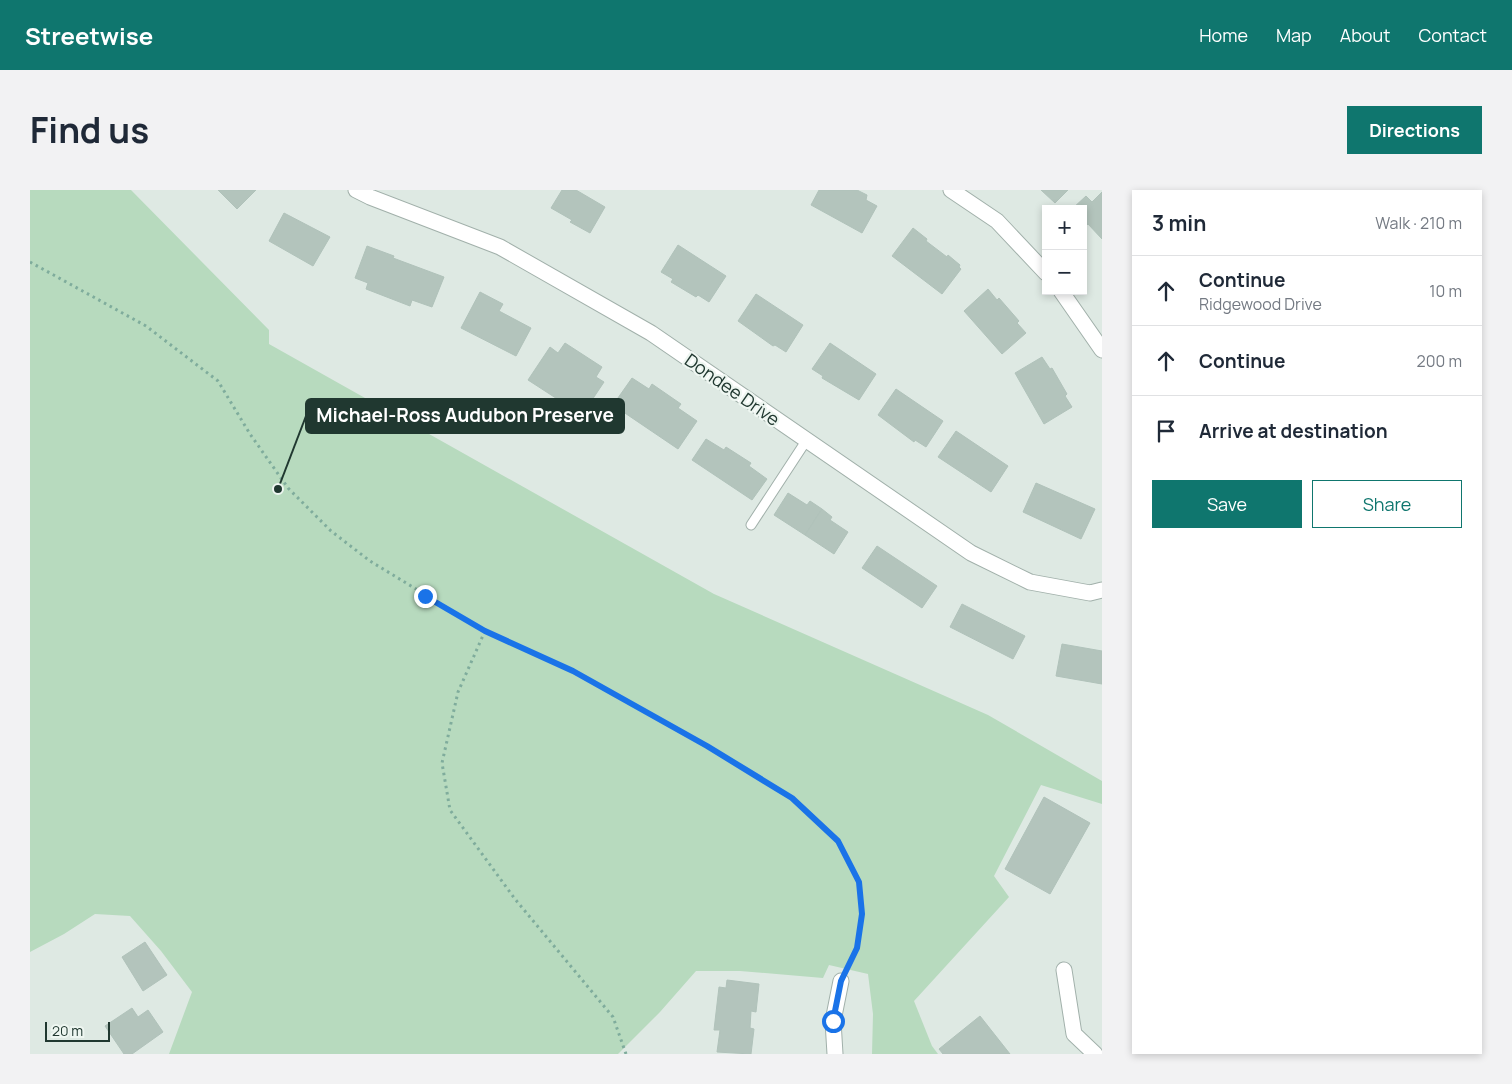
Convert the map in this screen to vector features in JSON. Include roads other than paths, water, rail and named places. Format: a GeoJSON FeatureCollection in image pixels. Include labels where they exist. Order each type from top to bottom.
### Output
{"type":"FeatureCollection","features":[{"type":"Feature","properties":{"kind":"street","name":"Dondee Drive"},"geometry":{"type":"LineString","coordinates":[[356,190],[500,246],[651,333],[971,553],[1030,582],[1090,593],[1102,590]]}},
{"type":"Feature","properties":{"kind":"street"},"geometry":{"type":"LineString","coordinates":[[952,190],[997,222],[1042,269]]}},
{"type":"Feature","properties":{"kind":"street"},"geometry":{"type":"LineString","coordinates":[[1064,295],[1102,350]]}},
{"type":"Feature","properties":{"kind":"street"},"geometry":{"type":"LineString","coordinates":[[1064,970],[1074,1034],[1095,1054]]}},
{"type":"Feature","properties":{"kind":"street"},"geometry":{"type":"LineString","coordinates":[[835,1054],[833,1021],[841,981]]}},
{"type":"Feature","properties":{"kind":"lane"},"geometry":{"type":"LineString","coordinates":[[751,525],[806,441]]}},
{"type":"Feature","properties":{"kind":"place","name":"Michael-Ross Audubon Preserve"},"geometry":{"type":"Point","coordinates":[278,489]}}]}
